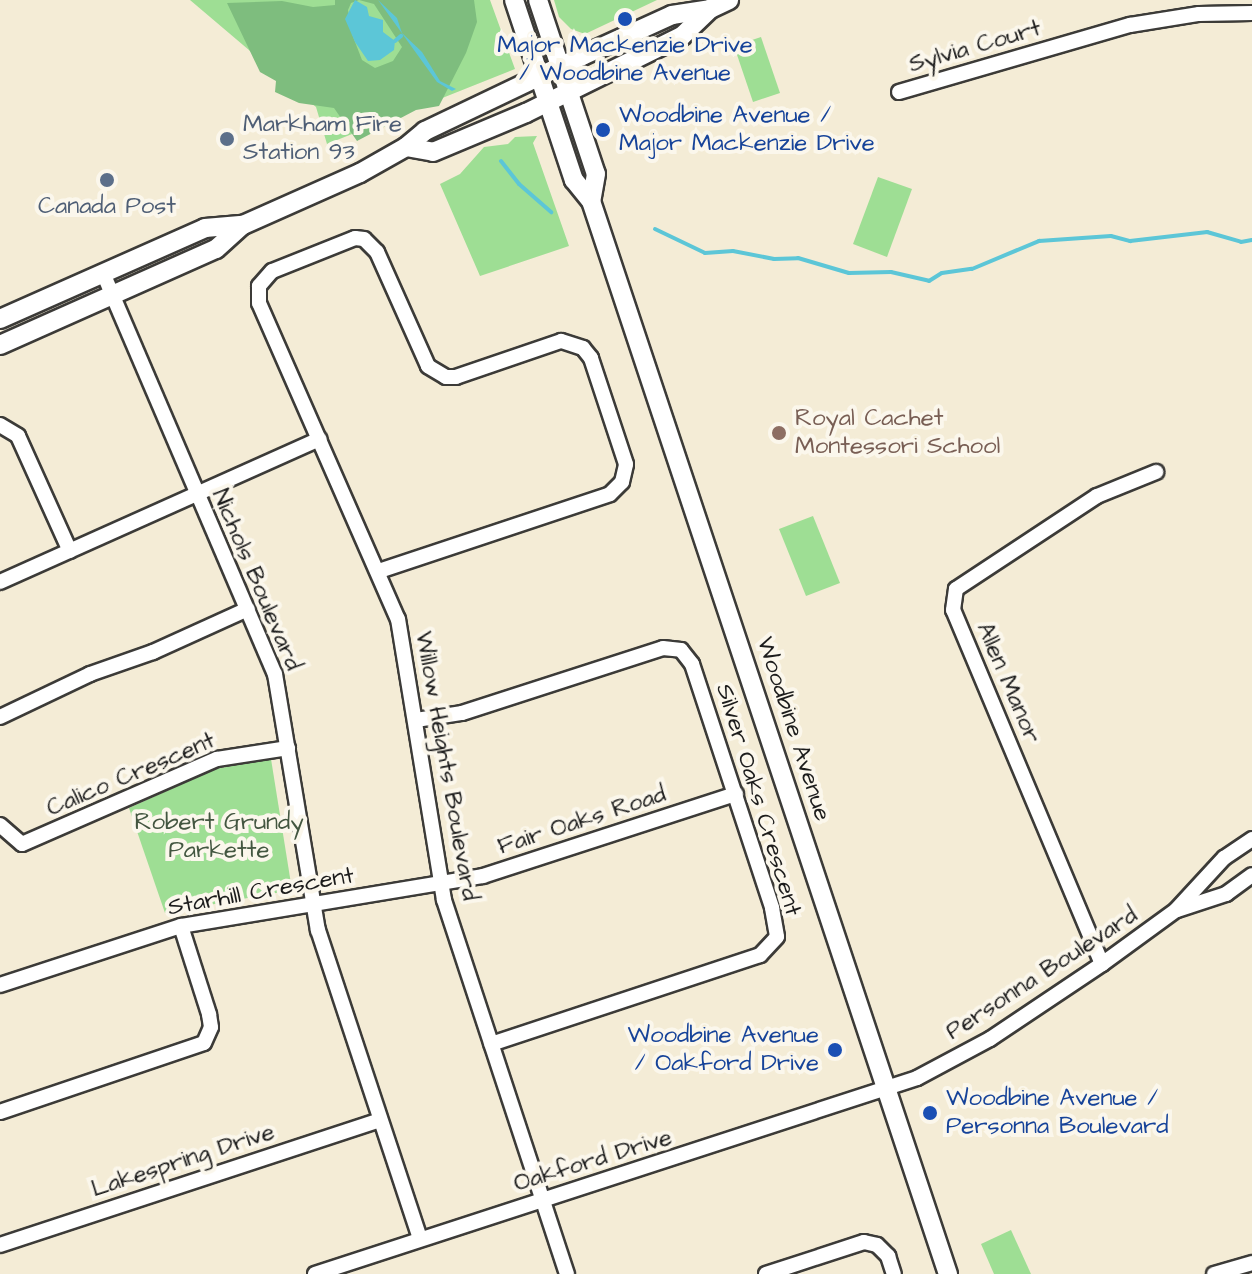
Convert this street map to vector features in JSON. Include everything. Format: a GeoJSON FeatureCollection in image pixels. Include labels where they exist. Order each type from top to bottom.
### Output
{"type":"FeatureCollection","features":[{"type":"Feature","properties":{"kind":"main road","name":"Woodbine Avenue"},"geometry":{"type":"LineString","coordinates":[[514,0],[574,180],[591,201],[782,767],[885,1090],[948,1274]]}},
{"type":"Feature","properties":{"kind":"main road","name":"Woodbine Avenue"},"geometry":{"type":"LineString","coordinates":[[538,0],[596,174],[591,201]]}},
{"type":"Feature","properties":{"kind":"main road"},"geometry":{"type":"LineString","coordinates":[[0,345],[216,249],[243,225],[360,173],[406,147],[425,131],[560,67],[672,15],[710,9],[729,0]]}},
{"type":"Feature","properties":{"kind":"main road"},"geometry":{"type":"LineString","coordinates":[[406,147],[433,152],[548,102],[682,36],[710,9]]}},
{"type":"Feature","properties":{"kind":"main road"},"geometry":{"type":"LineString","coordinates":[[0,319],[205,228],[243,225]]}},
{"type":"Feature","properties":{"kind":"street","name":"Sylvia Court"},"geometry":{"type":"LineString","coordinates":[[899,92],[1130,25],[1199,14],[1252,13]]}},
{"type":"Feature","properties":{"kind":"street","name":"Willow Heights Boulevard"},"geometry":{"type":"LineString","coordinates":[[379,571],[610,494],[625,475],[626,464],[591,358],[576,343],[561,341],[456,377],[436,372],[423,357],[377,252],[364,239],[345,240],[265,277],[258,294],[259,303],[398,619],[442,885],[567,1274]]}},
{"type":"Feature","properties":{"kind":"street","name":"Nichols Boulevard"},"geometry":{"type":"LineString","coordinates":[[103,273],[275,674],[313,904],[326,957],[420,1239]]}},
{"type":"Feature","properties":{"kind":"street"},"geometry":{"type":"LineString","coordinates":[[0,425],[18,436],[70,551]]}},
{"type":"Feature","properties":{"kind":"street"},"geometry":{"type":"LineString","coordinates":[[0,582],[319,439]]}},
{"type":"Feature","properties":{"kind":"street","name":"Allen Manor"},"geometry":{"type":"LineString","coordinates":[[1102,964],[953,610],[956,589],[1097,496],[1156,472]]}},
{"type":"Feature","properties":{"kind":"street"},"geometry":{"type":"LineString","coordinates":[[0,717],[90,674],[153,652],[248,609]]}},
{"type":"Feature","properties":{"kind":"street","name":"Silver Oaks Crescent"},"geometry":{"type":"LineString","coordinates":[[416,720],[473,709],[663,648],[681,650],[692,664],[772,908],[777,937],[771,946],[746,960],[491,1044]]}},
{"type":"Feature","properties":{"kind":"street","name":"Calico Crescent"},"geometry":{"type":"LineString","coordinates":[[0,825],[22,844],[217,759],[288,748]]}},
{"type":"Feature","properties":{"kind":"street","name":"Fair Oaks Road"},"geometry":{"type":"LineString","coordinates":[[442,885],[502,870],[736,794]]}},
{"type":"Feature","properties":{"kind":"street","name":"Personna Boulevard"},"geometry":{"type":"LineString","coordinates":[[885,1090],[990,1039],[1102,964],[1176,910],[1224,858],[1252,839]]}},
{"type":"Feature","properties":{"kind":"street","name":"Personna Boulevard"},"geometry":{"type":"LineString","coordinates":[[1176,910],[1226,894],[1252,875]]}},
{"type":"Feature","properties":{"kind":"street","name":"Starhill Crescent"},"geometry":{"type":"LineString","coordinates":[[0,985],[181,926],[442,885]]}},
{"type":"Feature","properties":{"kind":"street"},"geometry":{"type":"LineString","coordinates":[[0,1112],[204,1043],[211,1027],[209,1014],[181,926]]}},
{"type":"Feature","properties":{"kind":"street","name":"Oakford Drive"},"geometry":{"type":"LineString","coordinates":[[315,1274],[885,1090]]}},
{"type":"Feature","properties":{"kind":"street","name":"Lakespring Drive"},"geometry":{"type":"LineString","coordinates":[[0,1245],[380,1120]]}},
{"type":"Feature","properties":{"kind":"street"},"geometry":{"type":"LineString","coordinates":[[766,1274],[864,1242],[877,1245],[888,1256],[894,1274]]}},
{"type":"Feature","properties":{"kind":"street"},"geometry":{"type":"LineString","coordinates":[[1214,1274],[1252,1263]]}},
{"type":"Feature","properties":{"kind":"green space"},"geometry":{"type":"Polygon","coordinates":[[[190,0],[490,0],[515,69],[327,144],[316,107],[190,0]]]}},
{"type":"Feature","properties":{"kind":"green space"},"geometry":{"type":"Polygon","coordinates":[[[335,0],[359,0],[474,0],[477,22],[466,53],[439,106],[416,110],[357,141],[334,108],[299,103],[275,92],[276,81],[260,72],[227,3],[282,1],[313,7],[335,5],[335,0]],[[359,0],[351,3],[348,10],[352,34],[362,60],[375,68],[393,61],[402,47],[374,4],[359,0]]]}},
{"type":"Feature","properties":{"kind":"green space"},"geometry":{"type":"Polygon","coordinates":[[[554,0],[657,0],[585,34],[571,29],[559,17],[554,0]]]}},
{"type":"Feature","properties":{"kind":"green space"},"geometry":{"type":"Polygon","coordinates":[[[761,37],[780,93],[753,102],[734,46],[761,37]]]}},
{"type":"Feature","properties":{"kind":"green space"},"geometry":{"type":"Polygon","coordinates":[[[537,136],[533,143],[569,246],[480,276],[440,184],[460,174],[484,147],[508,144],[515,137],[537,136]]]}},
{"type":"Feature","properties":{"kind":"green space"},"geometry":{"type":"Polygon","coordinates":[[[878,177],[912,189],[887,257],[853,244],[878,177]]]}},
{"type":"Feature","properties":{"kind":"green space"},"geometry":{"type":"Polygon","coordinates":[[[813,516],[840,583],[806,596],[779,529],[813,516]]]}},
{"type":"Feature","properties":{"kind":"green space","name":"Robert Grundy Parkette"},"geometry":{"type":"Polygon","coordinates":[[[271,759],[292,890],[165,913],[129,808],[215,769],[271,759]]]}},
{"type":"Feature","properties":{"kind":"green space"},"geometry":{"type":"Polygon","coordinates":[[[1011,1230],[1031,1274],[994,1274],[981,1244],[1011,1230]]]}},
{"type":"Feature","properties":{"kind":"water"},"geometry":{"type":"Polygon","coordinates":[[[355,0],[367,7],[369,16],[383,20],[383,32],[395,41],[394,50],[380,60],[368,61],[345,19],[355,0]]]}},
{"type":"Feature","properties":{"kind":"water"},"geometry":{"type":"Polygon","coordinates":[[[378,0],[397,18],[402,33],[422,52],[440,81],[456,89],[452,91],[437,82],[378,0]]]}},
{"type":"Feature","properties":{"kind":"waterway"},"geometry":{"type":"LineString","coordinates":[[395,41],[401,36]]}},
{"type":"Feature","properties":{"kind":"waterway"},"geometry":{"type":"LineString","coordinates":[[501,161],[519,184],[551,212]]}},
{"type":"Feature","properties":{"kind":"waterway"},"geometry":{"type":"LineString","coordinates":[[655,229],[705,253],[733,251],[774,259],[798,258],[849,273],[891,272],[929,281],[942,273],[972,269],[1039,241],[1111,236],[1130,241],[1207,232],[1241,242],[1252,240]]}},
{"type":"Feature","properties":{"kind":"place","name":"Major Mackenzie Drive / Woodbine Avenue"},"geometry":{"type":"Point","coordinates":[625,19]}},
{"type":"Feature","properties":{"kind":"place","name":"Woodbine Avenue / Major Mackenzie Drive"},"geometry":{"type":"Point","coordinates":[603,130]}},
{"type":"Feature","properties":{"kind":"place","name":"Markham Fire Station 93"},"geometry":{"type":"Point","coordinates":[227,139]}},
{"type":"Feature","properties":{"kind":"place","name":"Canada Post"},"geometry":{"type":"Point","coordinates":[107,180]}},
{"type":"Feature","properties":{"kind":"place","name":"Royal Cachet Montessori School"},"geometry":{"type":"Point","coordinates":[779,433]}},
{"type":"Feature","properties":{"kind":"place","name":"Woodbine Avenue / Oakford Drive"},"geometry":{"type":"Point","coordinates":[835,1050]}},
{"type":"Feature","properties":{"kind":"place","name":"Woodbine Avenue / Personna Boulevard"},"geometry":{"type":"Point","coordinates":[930,1113]}}]}
